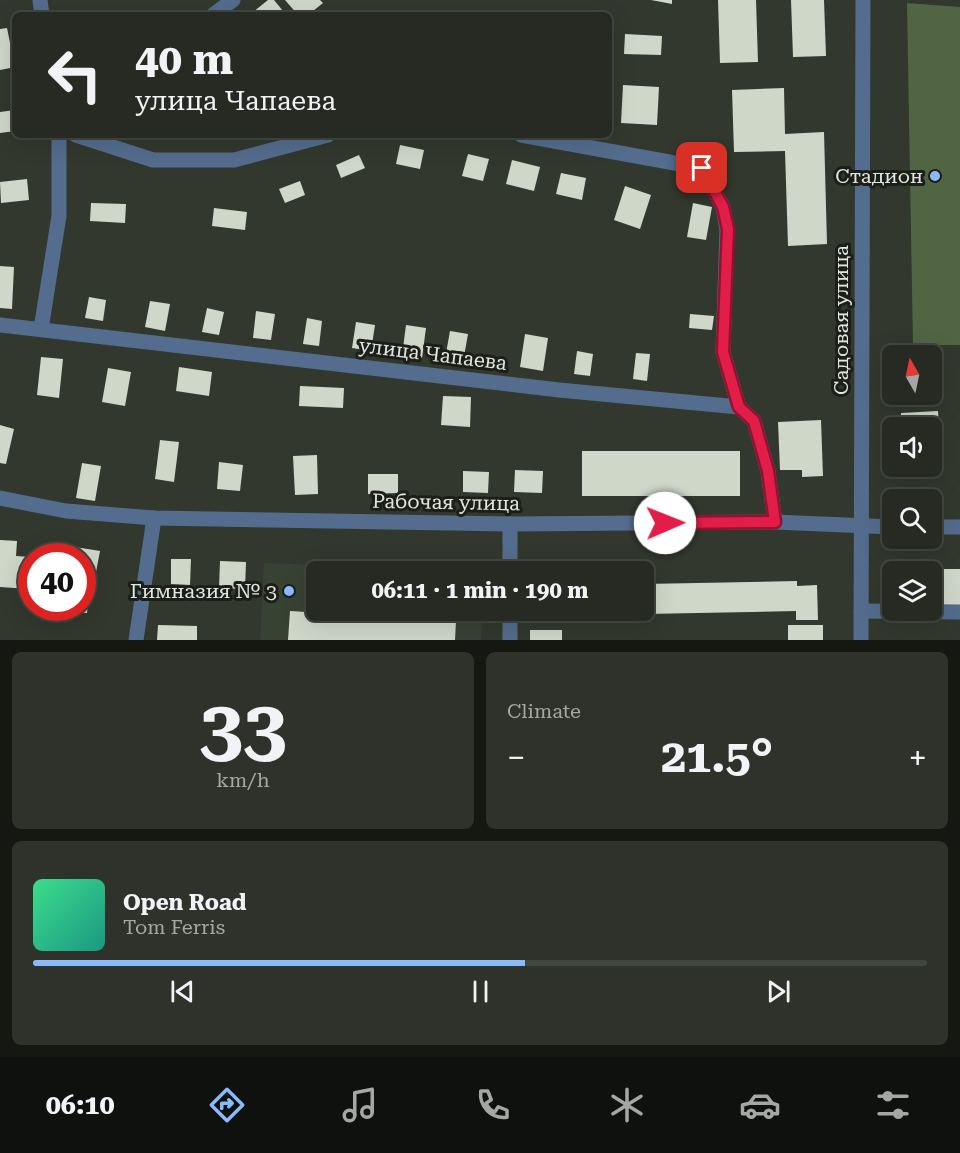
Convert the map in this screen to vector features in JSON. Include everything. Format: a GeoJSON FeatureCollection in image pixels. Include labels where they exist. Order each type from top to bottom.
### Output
{"type":"FeatureCollection","features":[{"type":"Feature","properties":{"kind":"street"},"geometry":{"type":"LineString","coordinates":[[217,12],[233,0]]}},
{"type":"Feature","properties":{"kind":"street","name":"Садовая улица"},"geometry":{"type":"LineString","coordinates":[[861,640],[864,0]]}},
{"type":"Feature","properties":{"kind":"street"},"geometry":{"type":"LineString","coordinates":[[41,329],[59,216],[59,138]]}},
{"type":"Feature","properties":{"kind":"street"},"geometry":{"type":"LineString","coordinates":[[85,138],[153,160],[234,160],[317,138]]}},
{"type":"Feature","properties":{"kind":"street"},"geometry":{"type":"LineString","coordinates":[[537,138],[702,168],[723,207],[728,229],[723,352],[739,407],[754,421],[768,471],[775,522]]}},
{"type":"Feature","properties":{"kind":"street","name":"улица Чапаева"},"geometry":{"type":"LineString","coordinates":[[0,325],[559,390],[739,407]]}},
{"type":"Feature","properties":{"kind":"street","name":"Рабочая улица"},"geometry":{"type":"LineString","coordinates":[[0,498],[66,511],[154,518],[510,524],[775,522],[882,527]]}},
{"type":"Feature","properties":{"kind":"street"},"geometry":{"type":"LineString","coordinates":[[136,640],[154,518]]}},
{"type":"Feature","properties":{"kind":"street"},"geometry":{"type":"LineString","coordinates":[[510,524],[510,561]]}},
{"type":"Feature","properties":{"kind":"street"},"geometry":{"type":"LineString","coordinates":[[942,527],[960,527]]}},
{"type":"Feature","properties":{"kind":"street"},"geometry":{"type":"LineString","coordinates":[[861,610],[960,612]]}},
{"type":"Feature","properties":{"kind":"street"},"geometry":{"type":"LineString","coordinates":[[510,621],[510,640]]}},
{"type":"Feature","properties":{"kind":"shaded area","name":"Гимназия № 3"},"geometry":{"type":"Polygon","coordinates":[[[264,563],[306,565],[306,621],[482,621],[481,640],[260,640],[264,563]]]}},
{"type":"Feature","properties":{"kind":"green space","name":"Стадион"},"geometry":{"type":"Polygon","coordinates":[[[907,3],[960,7],[960,345],[913,345],[907,3]]]}},
{"type":"Feature","properties":{"kind":"building"},"geometry":{"type":"Polygon","coordinates":[[[268,0],[274,0],[283,11],[282,12],[253,12],[268,0]]]}},
{"type":"Feature","properties":{"kind":"building"},"geometry":{"type":"Polygon","coordinates":[[[285,0],[320,0],[323,3],[312,12],[295,12],[285,0]]]}},
{"type":"Feature","properties":{"kind":"building"},"geometry":{"type":"Polygon","coordinates":[[[651,0],[672,0],[672,4],[651,0]]]}},
{"type":"Feature","properties":{"kind":"building"},"geometry":{"type":"Polygon","coordinates":[[[718,0],[756,0],[758,62],[720,63],[718,0]]]}},
{"type":"Feature","properties":{"kind":"building"},"geometry":{"type":"Polygon","coordinates":[[[791,0],[824,0],[826,56],[793,57],[791,0]]]}},
{"type":"Feature","properties":{"kind":"building"},"geometry":{"type":"Polygon","coordinates":[[[7,28],[12,52],[12,68],[0,70],[0,29],[7,28]]]}},
{"type":"Feature","properties":{"kind":"building"},"geometry":{"type":"Polygon","coordinates":[[[625,34],[662,36],[661,55],[624,54],[625,34]]]}},
{"type":"Feature","properties":{"kind":"building"},"geometry":{"type":"Polygon","coordinates":[[[623,85],[659,87],[657,125],[621,123],[623,85]]]}},
{"type":"Feature","properties":{"kind":"building"},"geometry":{"type":"Polygon","coordinates":[[[784,88],[785,134],[824,132],[827,244],[788,246],[785,151],[734,152],[732,90],[784,88]]]}},
{"type":"Feature","properties":{"kind":"building"},"geometry":{"type":"Polygon","coordinates":[[[12,110],[12,131],[0,133],[0,112],[12,110]]]}},
{"type":"Feature","properties":{"kind":"building"},"geometry":{"type":"Polygon","coordinates":[[[400,145],[424,150],[420,169],[396,164],[400,145]]]}},
{"type":"Feature","properties":{"kind":"building"},"geometry":{"type":"Polygon","coordinates":[[[468,154],[489,159],[483,181],[462,176],[468,154]]]}},
{"type":"Feature","properties":{"kind":"building"},"geometry":{"type":"Polygon","coordinates":[[[359,155],[365,168],[341,178],[336,165],[359,155]]]}},
{"type":"Feature","properties":{"kind":"building"},"geometry":{"type":"Polygon","coordinates":[[[512,160],[540,167],[534,191],[506,184],[512,160]]]}},
{"type":"Feature","properties":{"kind":"building"},"geometry":{"type":"Polygon","coordinates":[[[561,173],[586,178],[582,200],[556,194],[561,173]]]}},
{"type":"Feature","properties":{"kind":"building"},"geometry":{"type":"Polygon","coordinates":[[[27,179],[29,200],[1,203],[0,182],[27,179]]]}},
{"type":"Feature","properties":{"kind":"building"},"geometry":{"type":"Polygon","coordinates":[[[300,181],[305,195],[285,203],[279,189],[300,181]]]}},
{"type":"Feature","properties":{"kind":"building"},"geometry":{"type":"Polygon","coordinates":[[[625,186],[651,195],[640,229],[614,220],[625,186]]]}},
{"type":"Feature","properties":{"kind":"building"},"geometry":{"type":"Polygon","coordinates":[[[91,203],[126,204],[125,223],[90,221],[91,203]]]}},
{"type":"Feature","properties":{"kind":"building"},"geometry":{"type":"Polygon","coordinates":[[[693,203],[712,207],[706,240],[687,237],[693,203]]]}},
{"type":"Feature","properties":{"kind":"building"},"geometry":{"type":"Polygon","coordinates":[[[214,208],[247,212],[245,230],[212,226],[214,208]]]}},
{"type":"Feature","properties":{"kind":"building"},"geometry":{"type":"Polygon","coordinates":[[[0,266],[14,267],[12,309],[0,308],[0,266]]]}},
{"type":"Feature","properties":{"kind":"building"},"geometry":{"type":"Polygon","coordinates":[[[89,297],[106,300],[103,321],[85,318],[89,297]]]}},
{"type":"Feature","properties":{"kind":"building"},"geometry":{"type":"Polygon","coordinates":[[[150,301],[170,304],[165,331],[145,327],[150,301]]]}},
{"type":"Feature","properties":{"kind":"building"},"geometry":{"type":"Polygon","coordinates":[[[207,308],[224,312],[219,335],[202,332],[207,308]]]}},
{"type":"Feature","properties":{"kind":"building"},"geometry":{"type":"Polygon","coordinates":[[[256,311],[275,314],[271,340],[253,338],[256,311]]]}},
{"type":"Feature","properties":{"kind":"building"},"geometry":{"type":"Polygon","coordinates":[[[690,314],[714,316],[712,330],[689,328],[690,314]]]}},
{"type":"Feature","properties":{"kind":"building"},"geometry":{"type":"Polygon","coordinates":[[[307,318],[322,321],[319,346],[303,344],[307,318]]]}},
{"type":"Feature","properties":{"kind":"building"},"geometry":{"type":"Polygon","coordinates":[[[356,322],[375,325],[371,351],[352,348],[356,322]]]}},
{"type":"Feature","properties":{"kind":"building"},"geometry":{"type":"Polygon","coordinates":[[[406,325],[426,328],[422,358],[402,356],[406,325]]]}},
{"type":"Feature","properties":{"kind":"building"},"geometry":{"type":"Polygon","coordinates":[[[450,331],[468,334],[463,362],[445,359],[450,331]]]}},
{"type":"Feature","properties":{"kind":"building"},"geometry":{"type":"Polygon","coordinates":[[[525,334],[548,338],[543,371],[520,367],[525,334]]]}},
{"type":"Feature","properties":{"kind":"building"},"geometry":{"type":"Polygon","coordinates":[[[577,351],[593,354],[590,376],[574,374],[577,351]]]}},
{"type":"Feature","properties":{"kind":"building"},"geometry":{"type":"Polygon","coordinates":[[[636,353],[650,354],[647,381],[633,379],[636,353]]]}},
{"type":"Feature","properties":{"kind":"building"},"geometry":{"type":"Polygon","coordinates":[[[41,357],[63,359],[59,398],[37,395],[41,357]]]}},
{"type":"Feature","properties":{"kind":"building"},"geometry":{"type":"Polygon","coordinates":[[[179,367],[212,372],[209,396],[176,391],[179,367]]]}},
{"type":"Feature","properties":{"kind":"building"},"geometry":{"type":"Polygon","coordinates":[[[108,368],[131,372],[125,406],[102,402],[108,368]]]}},
{"type":"Feature","properties":{"kind":"building"},"geometry":{"type":"Polygon","coordinates":[[[300,386],[344,388],[343,408],[299,406],[300,386]]]}},
{"type":"Feature","properties":{"kind":"building"},"geometry":{"type":"Polygon","coordinates":[[[443,396],[471,397],[470,427],[441,425],[443,396]]]}},
{"type":"Feature","properties":{"kind":"building"},"geometry":{"type":"Polygon","coordinates":[[[938,411],[938,417],[901,417],[901,413],[938,411]]]}},
{"type":"Feature","properties":{"kind":"building"},"geometry":{"type":"Polygon","coordinates":[[[821,420],[823,476],[802,477],[802,470],[780,470],[778,422],[821,420]]]}},
{"type":"Feature","properties":{"kind":"building"},"geometry":{"type":"Polygon","coordinates":[[[0,425],[14,429],[6,464],[0,463],[0,425]]]}},
{"type":"Feature","properties":{"kind":"building"},"geometry":{"type":"Polygon","coordinates":[[[160,440],[179,442],[174,482],[155,479],[160,440]]]}},
{"type":"Feature","properties":{"kind":"building"},"geometry":{"type":"Polygon","coordinates":[[[582,451],[740,451],[740,496],[582,496],[582,451]]]}},
{"type":"Feature","properties":{"kind":"building"},"geometry":{"type":"Polygon","coordinates":[[[317,455],[318,494],[295,495],[293,456],[317,455]]]}},
{"type":"Feature","properties":{"kind":"building"},"geometry":{"type":"Polygon","coordinates":[[[219,462],[243,465],[240,491],[217,489],[219,462]]]}},
{"type":"Feature","properties":{"kind":"building"},"geometry":{"type":"Polygon","coordinates":[[[82,463],[101,466],[95,501],[76,498],[82,463]]]}},
{"type":"Feature","properties":{"kind":"building"},"geometry":{"type":"Polygon","coordinates":[[[515,470],[543,471],[542,493],[514,492],[515,470]]]}},
{"type":"Feature","properties":{"kind":"building"},"geometry":{"type":"Polygon","coordinates":[[[463,471],[489,472],[488,493],[463,492],[463,471]]]}},
{"type":"Feature","properties":{"kind":"building"},"geometry":{"type":"Polygon","coordinates":[[[368,474],[398,474],[398,493],[368,494],[368,474]]]}},
{"type":"Feature","properties":{"kind":"building"},"geometry":{"type":"Polygon","coordinates":[[[0,540],[17,541],[18,588],[0,587],[0,540]]]}},
{"type":"Feature","properties":{"kind":"building"},"geometry":{"type":"Polygon","coordinates":[[[96,550],[100,551],[96,572],[96,550]]]}},
{"type":"Feature","properties":{"kind":"building"},"geometry":{"type":"Polygon","coordinates":[[[171,559],[191,559],[190,585],[171,584],[171,559]]]}},
{"type":"Feature","properties":{"kind":"building"},"geometry":{"type":"Polygon","coordinates":[[[220,561],[246,562],[245,589],[219,588],[220,561]]]}},
{"type":"Feature","properties":{"kind":"building"},"geometry":{"type":"Polygon","coordinates":[[[942,569],[960,569],[960,605],[942,605],[942,569]]]}},
{"type":"Feature","properties":{"kind":"building"},"geometry":{"type":"Polygon","coordinates":[[[797,581],[797,586],[817,585],[818,620],[796,620],[796,611],[654,614],[654,584],[797,581]]]}},
{"type":"Feature","properties":{"kind":"building"},"geometry":{"type":"Polygon","coordinates":[[[290,611],[306,612],[306,621],[456,621],[455,640],[288,640],[290,611]]]}},
{"type":"Feature","properties":{"kind":"building"},"geometry":{"type":"Polygon","coordinates":[[[158,625],[197,626],[197,640],[157,640],[158,625]]]}},
{"type":"Feature","properties":{"kind":"building"},"geometry":{"type":"Polygon","coordinates":[[[788,625],[823,625],[823,640],[788,640],[788,625]]]}},
{"type":"Feature","properties":{"kind":"building"},"geometry":{"type":"Polygon","coordinates":[[[530,630],[562,630],[562,640],[530,640],[530,630]]]}},
{"type":"Feature","properties":{"kind":"place","name":"Стадион"},"geometry":{"type":"Point","coordinates":[935,176]}},
{"type":"Feature","properties":{"kind":"place","name":"Гимназия № 3"},"geometry":{"type":"Point","coordinates":[289,591]}},
{"type":"Feature","properties":{"kind":"route"},"geometry":{"type":"LineString","coordinates":[[665,523],[775,522],[768,471],[754,421],[739,407],[723,352],[728,229],[723,207],[702,168]]}}]}
